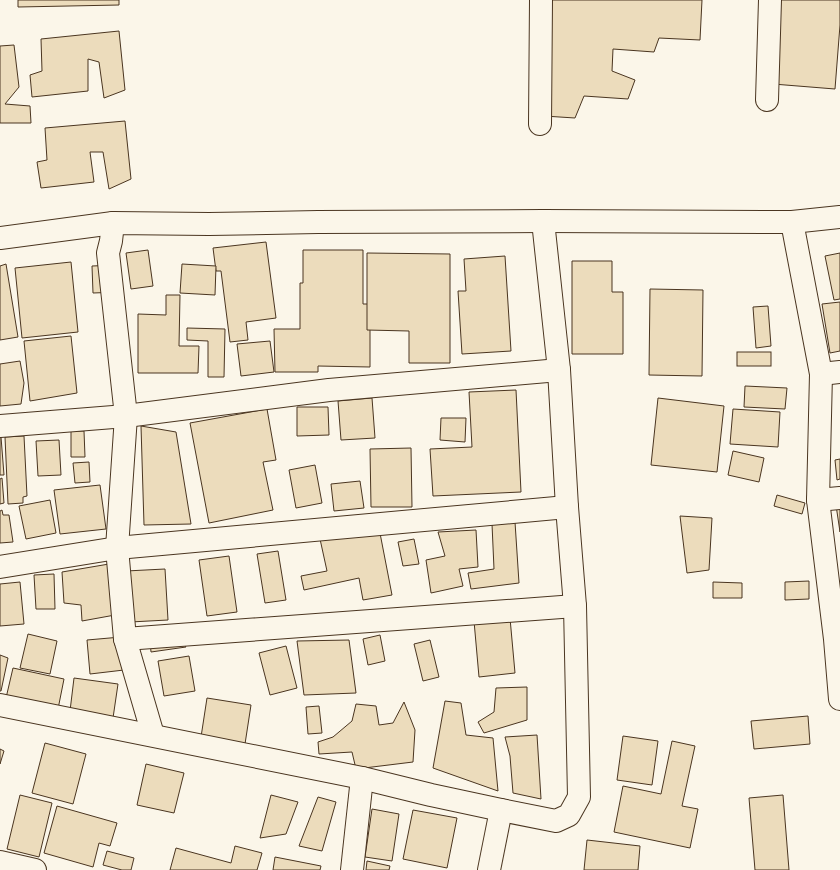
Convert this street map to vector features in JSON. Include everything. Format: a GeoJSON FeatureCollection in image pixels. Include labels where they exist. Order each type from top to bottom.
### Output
{"type":"FeatureCollection","features":[{"type":"Feature","properties":{"kind":"street"},"geometry":{"type":"LineString","coordinates":[[540,124],[541,0]]}},
{"type":"Feature","properties":{"kind":"street"},"geometry":{"type":"LineString","coordinates":[[767,100],[770,0]]}},
{"type":"Feature","properties":{"kind":"street"},"geometry":{"type":"LineString","coordinates":[[0,238],[113,223],[209,224],[543,221],[792,222],[840,217]]}},
{"type":"Feature","properties":{"kind":"street"},"geometry":{"type":"LineString","coordinates":[[0,705],[362,778],[556,821],[569,815],[579,797],[575,606],[567,507],[559,370],[543,221]]}},
{"type":"Feature","properties":{"kind":"street"},"geometry":{"type":"LineString","coordinates":[[792,222],[830,373],[818,500],[838,639],[840,699]]}},
{"type":"Feature","properties":{"kind":"street"},"geometry":{"type":"LineString","coordinates":[[113,223],[108,253],[126,416],[117,548],[125,639],[153,735]]}},
{"type":"Feature","properties":{"kind":"street"},"geometry":{"type":"LineString","coordinates":[[0,426],[126,416],[329,390],[559,370]]}},
{"type":"Feature","properties":{"kind":"street"},"geometry":{"type":"LineString","coordinates":[[818,500],[840,498]]}},
{"type":"Feature","properties":{"kind":"street"},"geometry":{"type":"LineString","coordinates":[[0,567],[117,548],[567,507]]}},
{"type":"Feature","properties":{"kind":"street"},"geometry":{"type":"LineString","coordinates":[[125,639],[575,606]]}},
{"type":"Feature","properties":{"kind":"street"},"geometry":{"type":"LineString","coordinates":[[352,870],[362,778]]}},
{"type":"Feature","properties":{"kind":"street"},"geometry":{"type":"LineString","coordinates":[[490,870],[501,810]]}},
{"type":"Feature","properties":{"kind":"street"},"geometry":{"type":"LineString","coordinates":[[0,862],[34,870]]}},
{"type":"Feature","properties":{"kind":"building"},"geometry":{"type":"Polygon","coordinates":[[[18,0],[119,0],[119,5],[18,7],[18,0]]]}},
{"type":"Feature","properties":{"kind":"building"},"geometry":{"type":"Polygon","coordinates":[[[550,0],[702,0],[700,40],[659,38],[654,52],[613,49],[612,71],[635,80],[628,99],[584,96],[575,118],[544,116],[550,0]]]}},
{"type":"Feature","properties":{"kind":"building"},"geometry":{"type":"Polygon","coordinates":[[[766,0],[840,0],[840,25],[835,89],[773,84],[766,0]]]}},
{"type":"Feature","properties":{"kind":"building"},"geometry":{"type":"Polygon","coordinates":[[[119,31],[125,90],[104,98],[99,62],[88,59],[88,91],[32,97],[30,75],[42,71],[41,39],[119,31]]]}},
{"type":"Feature","properties":{"kind":"building"},"geometry":{"type":"Polygon","coordinates":[[[14,45],[19,87],[5,104],[30,106],[31,123],[0,123],[0,46],[14,45]]]}},
{"type":"Feature","properties":{"kind":"building"},"geometry":{"type":"Polygon","coordinates":[[[125,121],[131,179],[109,189],[103,152],[90,152],[94,182],[41,188],[37,162],[47,160],[45,128],[125,121]]]}},
{"type":"Feature","properties":{"kind":"building"},"geometry":{"type":"Polygon","coordinates":[[[266,242],[276,318],[246,322],[248,340],[230,342],[221,271],[216,271],[213,248],[266,242]]]}},
{"type":"Feature","properties":{"kind":"building"},"geometry":{"type":"Polygon","coordinates":[[[148,250],[153,286],[131,289],[126,253],[148,250]]]}},
{"type":"Feature","properties":{"kind":"building"},"geometry":{"type":"Polygon","coordinates":[[[303,250],[363,250],[363,304],[370,304],[370,367],[318,366],[318,372],[275,372],[274,329],[300,329],[300,283],[303,283],[303,250]]]}},
{"type":"Feature","properties":{"kind":"building"},"geometry":{"type":"Polygon","coordinates":[[[367,253],[450,254],[450,363],[409,363],[409,331],[367,330],[367,253]]]}},
{"type":"Feature","properties":{"kind":"building"},"geometry":{"type":"Polygon","coordinates":[[[840,253],[840,299],[834,300],[825,256],[840,253]]]}},
{"type":"Feature","properties":{"kind":"building"},"geometry":{"type":"Polygon","coordinates":[[[505,256],[511,351],[462,354],[458,291],[466,291],[464,259],[505,256]]]}},
{"type":"Feature","properties":{"kind":"building"},"geometry":{"type":"Polygon","coordinates":[[[572,261],[612,261],[612,292],[623,292],[623,354],[572,354],[572,261]]]}},
{"type":"Feature","properties":{"kind":"building"},"geometry":{"type":"Polygon","coordinates":[[[71,262],[78,332],[22,338],[15,268],[71,262]]]}},
{"type":"Feature","properties":{"kind":"building"},"geometry":{"type":"Polygon","coordinates":[[[6,264],[18,337],[0,340],[0,266],[6,264]]]}},
{"type":"Feature","properties":{"kind":"building"},"geometry":{"type":"Polygon","coordinates":[[[182,264],[216,266],[215,295],[180,293],[182,264]]]}},
{"type":"Feature","properties":{"kind":"building"},"geometry":{"type":"Polygon","coordinates":[[[117,265],[119,292],[93,293],[92,266],[117,265]]]}},
{"type":"Feature","properties":{"kind":"building"},"geometry":{"type":"Polygon","coordinates":[[[650,289],[703,290],[702,376],[649,375],[650,289]]]}},
{"type":"Feature","properties":{"kind":"building"},"geometry":{"type":"Polygon","coordinates":[[[166,295],[180,295],[179,346],[199,346],[198,373],[138,373],[138,314],[166,315],[166,295]]]}},
{"type":"Feature","properties":{"kind":"building"},"geometry":{"type":"Polygon","coordinates":[[[840,302],[840,351],[830,353],[822,304],[840,302]]]}},
{"type":"Feature","properties":{"kind":"building"},"geometry":{"type":"Polygon","coordinates":[[[768,306],[771,346],[756,348],[753,307],[768,306]]]}},
{"type":"Feature","properties":{"kind":"building"},"geometry":{"type":"Polygon","coordinates":[[[187,328],[225,329],[224,377],[208,377],[208,341],[187,340],[187,328]]]}},
{"type":"Feature","properties":{"kind":"building"},"geometry":{"type":"Polygon","coordinates":[[[71,336],[77,393],[30,401],[24,341],[71,336]]]}},
{"type":"Feature","properties":{"kind":"building"},"geometry":{"type":"Polygon","coordinates":[[[270,341],[274,372],[241,376],[237,344],[270,341]]]}},
{"type":"Feature","properties":{"kind":"building"},"geometry":{"type":"Polygon","coordinates":[[[737,352],[771,352],[771,366],[737,366],[737,352]]]}},
{"type":"Feature","properties":{"kind":"building"},"geometry":{"type":"Polygon","coordinates":[[[20,361],[24,383],[21,404],[0,406],[0,364],[20,361]]]}},
{"type":"Feature","properties":{"kind":"building"},"geometry":{"type":"Polygon","coordinates":[[[745,386],[787,388],[785,409],[744,407],[745,386]]]}},
{"type":"Feature","properties":{"kind":"building"},"geometry":{"type":"Polygon","coordinates":[[[516,390],[521,492],[433,496],[430,449],[472,447],[469,392],[516,390]]]}},
{"type":"Feature","properties":{"kind":"building"},"geometry":{"type":"Polygon","coordinates":[[[372,398],[375,438],[341,440],[338,401],[372,398]]]}},
{"type":"Feature","properties":{"kind":"building"},"geometry":{"type":"Polygon","coordinates":[[[658,398],[724,406],[717,472],[651,465],[658,398]]]}},
{"type":"Feature","properties":{"kind":"building"},"geometry":{"type":"Polygon","coordinates":[[[297,407],[328,407],[329,435],[297,436],[297,407]]]}},
{"type":"Feature","properties":{"kind":"building"},"geometry":{"type":"Polygon","coordinates":[[[267,409],[276,460],[263,462],[273,510],[209,523],[190,423],[267,409]]]}},
{"type":"Feature","properties":{"kind":"building"},"geometry":{"type":"Polygon","coordinates":[[[733,409],[780,412],[778,447],[730,444],[733,409]]]}},
{"type":"Feature","properties":{"kind":"building"},"geometry":{"type":"Polygon","coordinates":[[[441,418],[466,418],[465,442],[440,440],[441,418]]]}},
{"type":"Feature","properties":{"kind":"building"},"geometry":{"type":"Polygon","coordinates":[[[141,426],[176,432],[191,524],[144,525],[141,426]]]}},
{"type":"Feature","properties":{"kind":"building"},"geometry":{"type":"Polygon","coordinates":[[[71,431],[84,431],[85,457],[71,457],[71,431]]]}},
{"type":"Feature","properties":{"kind":"building"},"geometry":{"type":"Polygon","coordinates":[[[24,436],[27,496],[23,497],[23,503],[8,504],[5,437],[24,436]]]}},
{"type":"Feature","properties":{"kind":"building"},"geometry":{"type":"Polygon","coordinates":[[[1,437],[4,475],[0,475],[1,437]]]}},
{"type":"Feature","properties":{"kind":"building"},"geometry":{"type":"Polygon","coordinates":[[[59,440],[61,475],[38,476],[36,441],[59,440]]]}},
{"type":"Feature","properties":{"kind":"building"},"geometry":{"type":"Polygon","coordinates":[[[411,448],[412,507],[371,507],[370,449],[411,448]]]}},
{"type":"Feature","properties":{"kind":"building"},"geometry":{"type":"Polygon","coordinates":[[[733,451],[764,458],[759,482],[728,475],[733,451]]]}},
{"type":"Feature","properties":{"kind":"building"},"geometry":{"type":"Polygon","coordinates":[[[840,459],[840,479],[837,480],[835,460],[840,459]]]}},
{"type":"Feature","properties":{"kind":"building"},"geometry":{"type":"Polygon","coordinates":[[[89,462],[90,482],[75,483],[73,463],[89,462]]]}},
{"type":"Feature","properties":{"kind":"building"},"geometry":{"type":"Polygon","coordinates":[[[315,465],[322,503],[296,508],[289,470],[315,465]]]}},
{"type":"Feature","properties":{"kind":"building"},"geometry":{"type":"Polygon","coordinates":[[[2,478],[4,503],[0,504],[0,479],[2,478]]]}},
{"type":"Feature","properties":{"kind":"building"},"geometry":{"type":"Polygon","coordinates":[[[360,481],[364,508],[334,511],[331,484],[360,481]]]}},
{"type":"Feature","properties":{"kind":"building"},"geometry":{"type":"Polygon","coordinates":[[[100,485],[106,529],[60,534],[54,490],[100,485]]]}},
{"type":"Feature","properties":{"kind":"building"},"geometry":{"type":"Polygon","coordinates":[[[777,495],[805,503],[802,514],[774,506],[777,495]]]}},
{"type":"Feature","properties":{"kind":"building"},"geometry":{"type":"Polygon","coordinates":[[[50,500],[56,533],[26,539],[19,506],[50,500]]]}},
{"type":"Feature","properties":{"kind":"building"},"geometry":{"type":"Polygon","coordinates":[[[836,505],[840,505],[840,532],[836,505]]]}},
{"type":"Feature","properties":{"kind":"building"},"geometry":{"type":"Polygon","coordinates":[[[2,510],[3,515],[9,515],[13,542],[0,543],[0,511],[2,510]]]}},
{"type":"Feature","properties":{"kind":"building"},"geometry":{"type":"Polygon","coordinates":[[[680,516],[712,518],[709,570],[687,573],[680,516]]]}},
{"type":"Feature","properties":{"kind":"building"},"geometry":{"type":"Polygon","coordinates":[[[515,522],[519,583],[471,589],[468,573],[494,569],[492,524],[515,522]]]}},
{"type":"Feature","properties":{"kind":"building"},"geometry":{"type":"Polygon","coordinates":[[[379,528],[392,595],[363,600],[359,578],[304,590],[301,576],[327,571],[320,539],[379,528]]]}},
{"type":"Feature","properties":{"kind":"building"},"geometry":{"type":"Polygon","coordinates":[[[476,530],[478,567],[459,569],[463,586],[431,593],[426,560],[445,556],[438,532],[476,530]]]}},
{"type":"Feature","properties":{"kind":"building"},"geometry":{"type":"Polygon","coordinates":[[[414,539],[419,564],[403,566],[398,542],[414,539]]]}},
{"type":"Feature","properties":{"kind":"building"},"geometry":{"type":"Polygon","coordinates":[[[278,551],[286,600],[265,603],[257,554],[278,551]]]}},
{"type":"Feature","properties":{"kind":"building"},"geometry":{"type":"Polygon","coordinates":[[[229,556],[237,612],[207,616],[199,560],[229,556]]]}},
{"type":"Feature","properties":{"kind":"building"},"geometry":{"type":"Polygon","coordinates":[[[109,564],[115,615],[82,621],[81,605],[64,603],[62,572],[109,564]]]}},
{"type":"Feature","properties":{"kind":"building"},"geometry":{"type":"Polygon","coordinates":[[[165,569],[168,620],[130,622],[126,571],[165,569]]]}},
{"type":"Feature","properties":{"kind":"building"},"geometry":{"type":"Polygon","coordinates":[[[54,574],[55,609],[36,609],[34,575],[54,574]]]}},
{"type":"Feature","properties":{"kind":"building"},"geometry":{"type":"Polygon","coordinates":[[[809,581],[809,599],[785,600],[785,582],[809,581]]]}},
{"type":"Feature","properties":{"kind":"building"},"geometry":{"type":"Polygon","coordinates":[[[20,582],[24,624],[0,626],[0,584],[20,582]]]}},
{"type":"Feature","properties":{"kind":"building"},"geometry":{"type":"Polygon","coordinates":[[[713,582],[742,583],[742,598],[713,598],[713,582]]]}},
{"type":"Feature","properties":{"kind":"building"},"geometry":{"type":"Polygon","coordinates":[[[510,618],[515,673],[479,677],[474,621],[510,618]]]}},
{"type":"Feature","properties":{"kind":"building"},"geometry":{"type":"Polygon","coordinates":[[[174,629],[186,647],[151,652],[149,630],[174,629]]]}},
{"type":"Feature","properties":{"kind":"building"},"geometry":{"type":"Polygon","coordinates":[[[28,634],[57,641],[50,674],[20,668],[28,634]]]}},
{"type":"Feature","properties":{"kind":"building"},"geometry":{"type":"Polygon","coordinates":[[[380,635],[385,661],[368,665],[363,639],[380,635]]]}},
{"type":"Feature","properties":{"kind":"building"},"geometry":{"type":"Polygon","coordinates":[[[121,637],[124,670],[90,674],[87,640],[121,637]]]}},
{"type":"Feature","properties":{"kind":"building"},"geometry":{"type":"Polygon","coordinates":[[[349,640],[356,693],[304,695],[297,641],[349,640]]]}},
{"type":"Feature","properties":{"kind":"building"},"geometry":{"type":"Polygon","coordinates":[[[430,640],[439,677],[423,681],[414,644],[430,640]]]}},
{"type":"Feature","properties":{"kind":"building"},"geometry":{"type":"Polygon","coordinates":[[[286,646],[297,688],[270,695],[259,653],[286,646]]]}},
{"type":"Feature","properties":{"kind":"building"},"geometry":{"type":"Polygon","coordinates":[[[0,655],[8,658],[1,691],[0,691],[0,655]]]}},
{"type":"Feature","properties":{"kind":"building"},"geometry":{"type":"Polygon","coordinates":[[[189,656],[195,691],[164,696],[158,661],[189,656]]]}},
{"type":"Feature","properties":{"kind":"building"},"geometry":{"type":"Polygon","coordinates":[[[13,668],[64,679],[58,709],[6,698],[13,668]]]}},
{"type":"Feature","properties":{"kind":"building"},"geometry":{"type":"Polygon","coordinates":[[[74,678],[118,684],[113,718],[70,711],[74,678]]]}},
{"type":"Feature","properties":{"kind":"building"},"geometry":{"type":"Polygon","coordinates":[[[527,687],[527,720],[484,733],[478,722],[494,712],[496,688],[527,687]]]}},
{"type":"Feature","properties":{"kind":"building"},"geometry":{"type":"Polygon","coordinates":[[[207,698],[251,705],[245,744],[201,737],[207,698]]]}},
{"type":"Feature","properties":{"kind":"building"},"geometry":{"type":"Polygon","coordinates":[[[445,701],[461,703],[466,735],[493,738],[498,791],[433,768],[445,701]]]}},
{"type":"Feature","properties":{"kind":"building"},"geometry":{"type":"Polygon","coordinates":[[[404,702],[415,730],[413,762],[356,769],[352,752],[319,754],[318,742],[333,737],[352,721],[356,704],[376,706],[379,725],[393,723],[404,702]]]}},
{"type":"Feature","properties":{"kind":"building"},"geometry":{"type":"Polygon","coordinates":[[[319,706],[322,733],[308,734],[306,707],[319,706]]]}},
{"type":"Feature","properties":{"kind":"building"},"geometry":{"type":"Polygon","coordinates":[[[808,716],[810,744],[754,749],[751,721],[808,716]]]}},
{"type":"Feature","properties":{"kind":"building"},"geometry":{"type":"Polygon","coordinates":[[[537,735],[541,799],[513,793],[510,756],[505,737],[537,735]]]}},
{"type":"Feature","properties":{"kind":"building"},"geometry":{"type":"Polygon","coordinates":[[[623,736],[658,741],[652,785],[617,780],[623,736]]]}},
{"type":"Feature","properties":{"kind":"building"},"geometry":{"type":"Polygon","coordinates":[[[672,741],[695,746],[682,806],[698,809],[690,848],[614,832],[623,786],[661,794],[672,741]]]}},
{"type":"Feature","properties":{"kind":"building"},"geometry":{"type":"Polygon","coordinates":[[[45,743],[86,754],[73,804],[32,793],[45,743]]]}},
{"type":"Feature","properties":{"kind":"building"},"geometry":{"type":"Polygon","coordinates":[[[0,749],[4,751],[0,764],[0,749]]]}},
{"type":"Feature","properties":{"kind":"building"},"geometry":{"type":"Polygon","coordinates":[[[146,764],[184,773],[174,813],[137,805],[146,764]]]}},
{"type":"Feature","properties":{"kind":"building"},"geometry":{"type":"Polygon","coordinates":[[[20,795],[52,803],[39,857],[7,849],[20,795]]]}},
{"type":"Feature","properties":{"kind":"building"},"geometry":{"type":"Polygon","coordinates":[[[271,795],[298,802],[286,834],[260,838],[271,795]]]}},
{"type":"Feature","properties":{"kind":"building"},"geometry":{"type":"Polygon","coordinates":[[[783,795],[789,870],[755,870],[749,798],[783,795]]]}},
{"type":"Feature","properties":{"kind":"building"},"geometry":{"type":"Polygon","coordinates":[[[318,797],[336,802],[322,851],[299,846],[318,797]]]}},
{"type":"Feature","properties":{"kind":"building"},"geometry":{"type":"Polygon","coordinates":[[[57,806],[117,823],[110,846],[99,843],[93,867],[44,853],[57,806]]]}},
{"type":"Feature","properties":{"kind":"building"},"geometry":{"type":"Polygon","coordinates":[[[372,809],[399,814],[392,861],[365,857],[372,809]]]}},
{"type":"Feature","properties":{"kind":"building"},"geometry":{"type":"Polygon","coordinates":[[[413,810],[457,818],[447,868],[403,859],[413,810]]]}},
{"type":"Feature","properties":{"kind":"building"},"geometry":{"type":"Polygon","coordinates":[[[587,840],[640,846],[638,870],[584,870],[587,840]]]}},
{"type":"Feature","properties":{"kind":"building"},"geometry":{"type":"Polygon","coordinates":[[[235,846],[262,853],[257,870],[170,870],[176,848],[231,863],[235,846]]]}},
{"type":"Feature","properties":{"kind":"building"},"geometry":{"type":"Polygon","coordinates":[[[107,851],[134,858],[131,870],[122,870],[103,865],[107,851]]]}},
{"type":"Feature","properties":{"kind":"building"},"geometry":{"type":"Polygon","coordinates":[[[275,857],[321,866],[320,870],[273,870],[275,857]]]}},
{"type":"Feature","properties":{"kind":"building"},"geometry":{"type":"Polygon","coordinates":[[[367,861],[390,866],[389,870],[366,870],[367,861]]]}}]}
